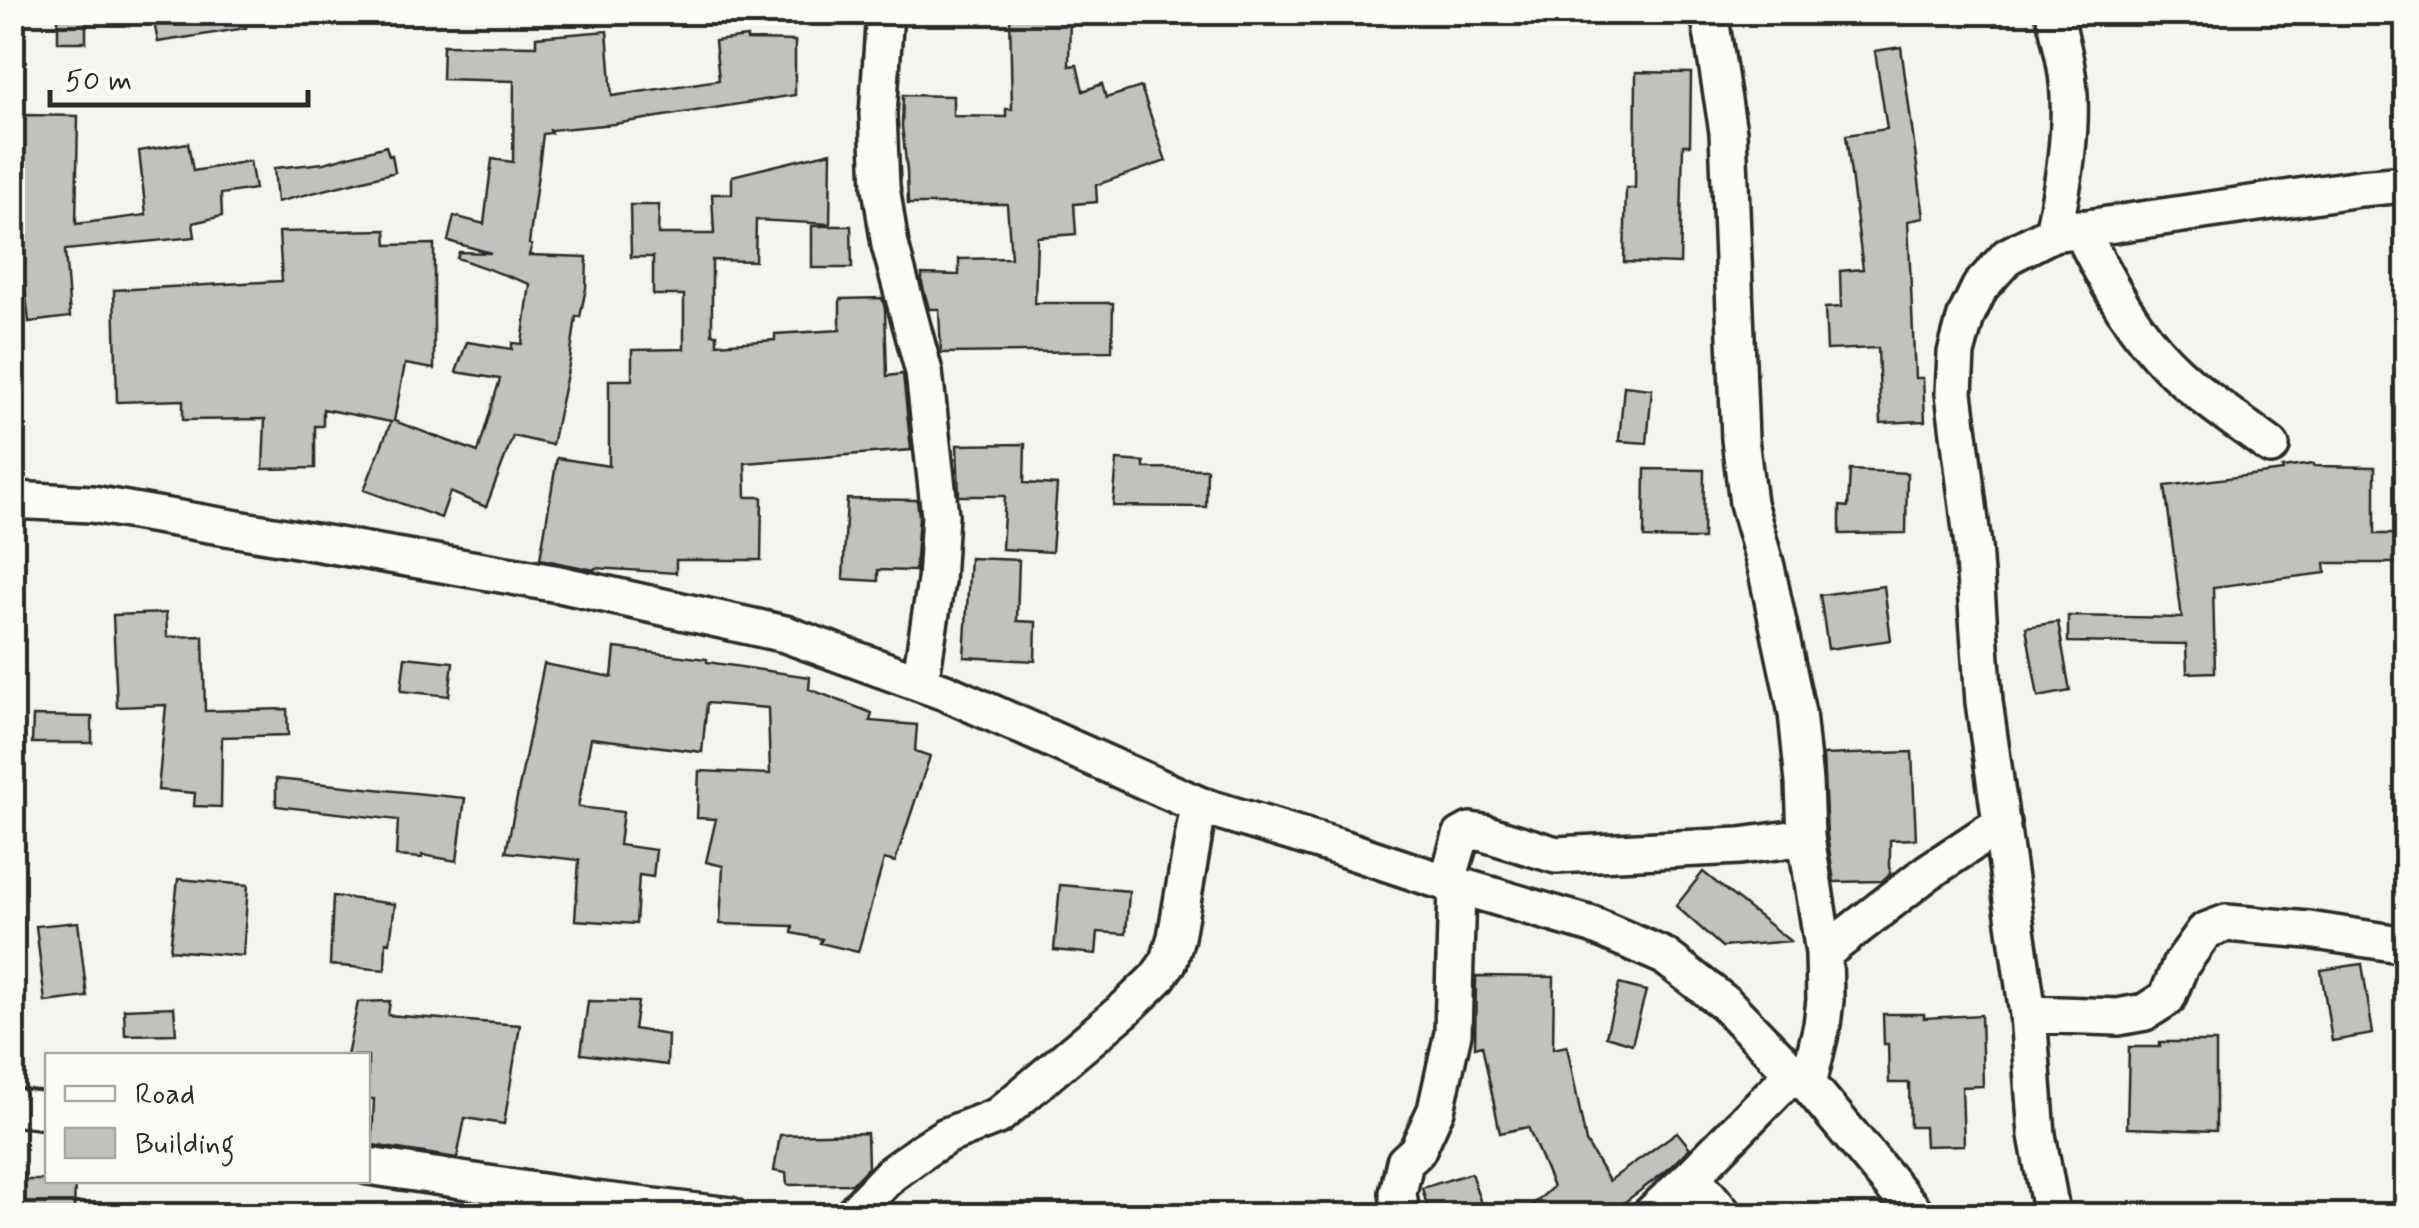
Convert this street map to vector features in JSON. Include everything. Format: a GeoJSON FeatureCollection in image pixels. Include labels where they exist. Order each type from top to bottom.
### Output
{"type":"FeatureCollection","features":[{"type":"Feature","properties":{"kind":"street"},"geometry":{"type":"LineString","coordinates":[[885,12],[878,114],[880,187],[890,246],[924,372],[940,514],[936,580],[920,683]]}},
{"type":"Feature","properties":{"kind":"street"},"geometry":{"type":"LineString","coordinates":[[1649,1216],[1800,1078],[1822,1026],[1825,1000],[1824,953],[1806,837],[1798,714],[1748,503],[1740,438],[1728,132],[1709,12]]}},
{"type":"Feature","properties":{"kind":"street"},"geometry":{"type":"LineString","coordinates":[[2054,12],[2067,70],[2067,230],[2157,353],[2270,446]]}},
{"type":"Feature","properties":{"kind":"street"},"geometry":{"type":"LineString","coordinates":[[2052,1216],[2038,1134],[2028,1014],[1984,702],[1973,546],[1954,393],[1956,354],[1966,316],[1980,287],[2008,256],[2067,230],[2406,184]]}},
{"type":"Feature","properties":{"kind":"street"},"geometry":{"type":"LineString","coordinates":[[12,500],[92,504],[560,584],[785,634],[920,683],[1199,805],[1592,924],[1664,956],[1726,1004],[1800,1078],[1918,1216]]}},
{"type":"Feature","properties":{"kind":"street"},"geometry":{"type":"LineString","coordinates":[[852,1216],[891,1174],[924,1150],[946,1136],[998,1116],[1157,978],[1169,961],[1176,937],[1199,805]]}},
{"type":"Feature","properties":{"kind":"street"},"geometry":{"type":"LineString","coordinates":[[1824,953],[1928,872],[2002,823]]}},
{"type":"Feature","properties":{"kind":"street"},"geometry":{"type":"LineString","coordinates":[[1401,1216],[1398,1193],[1405,1162],[1417,1151],[1436,1110],[1453,1033],[1452,884],[1461,836],[1470,831],[1484,833],[1556,855],[1740,846],[1806,837]]}},
{"type":"Feature","properties":{"kind":"street"},"geometry":{"type":"LineString","coordinates":[[2028,1014],[2118,1018],[2145,1012],[2167,998],[2180,966],[2205,931],[2226,923],[2309,930],[2406,945]]}},
{"type":"Feature","properties":{"kind":"street"},"geometry":{"type":"LineString","coordinates":[[12,1107],[45,1110]]}},
{"type":"Feature","properties":{"kind":"street"},"geometry":{"type":"LineString","coordinates":[[370,1166],[731,1216]]}},
{"type":"Feature","properties":{"kind":"street"},"geometry":{"type":"LineString","coordinates":[[1692,1176],[1725,1216]]}},
{"type":"Feature","properties":{"kind":"building"},"geometry":{"type":"Polygon","coordinates":[[[58,12],[86,12],[86,42],[58,42],[58,12]]]}},
{"type":"Feature","properties":{"kind":"building"},"geometry":{"type":"Polygon","coordinates":[[[152,12],[245,12],[246,28],[158,42],[152,12]]]}},
{"type":"Feature","properties":{"kind":"building"},"geometry":{"type":"Polygon","coordinates":[[[1010,12],[1070,12],[1069,66],[1077,65],[1083,91],[1102,84],[1106,98],[1141,87],[1166,161],[1096,185],[1097,202],[1074,204],[1076,234],[1037,237],[1035,303],[1113,303],[1112,351],[941,353],[939,309],[929,309],[922,274],[959,275],[959,259],[1011,258],[1007,204],[908,204],[903,95],[953,96],[953,116],[1006,117],[1006,109],[1012,109],[1010,12]]]}},
{"type":"Feature","properties":{"kind":"building"},"geometry":{"type":"Polygon","coordinates":[[[607,31],[612,96],[719,80],[715,41],[747,37],[795,41],[795,95],[543,134],[529,255],[587,257],[586,288],[580,317],[576,316],[552,445],[513,436],[486,507],[450,492],[441,518],[364,490],[391,422],[323,409],[323,426],[315,426],[315,468],[263,469],[265,419],[183,420],[183,400],[117,402],[114,290],[282,281],[279,232],[386,230],[387,245],[434,244],[434,369],[405,364],[394,421],[478,452],[500,379],[456,372],[467,342],[512,349],[512,343],[522,344],[530,284],[457,258],[459,252],[491,253],[448,241],[454,216],[484,224],[492,159],[513,162],[514,81],[442,79],[443,45],[536,46],[536,37],[607,31]]]}},
{"type":"Feature","properties":{"kind":"building"},"geometry":{"type":"Polygon","coordinates":[[[1901,47],[1924,218],[1908,221],[1915,378],[1923,378],[1925,421],[1881,423],[1878,348],[1827,350],[1825,308],[1841,307],[1840,271],[1863,269],[1846,135],[1887,129],[1875,51],[1901,47]]]}},
{"type":"Feature","properties":{"kind":"building"},"geometry":{"type":"Polygon","coordinates":[[[1636,72],[1691,73],[1690,145],[1683,145],[1680,264],[1624,262],[1626,188],[1635,188],[1636,72]]]}},
{"type":"Feature","properties":{"kind":"building"},"geometry":{"type":"Polygon","coordinates":[[[24,115],[78,116],[76,224],[146,215],[139,151],[188,143],[193,171],[250,161],[255,189],[221,194],[222,216],[193,223],[195,237],[65,250],[70,317],[29,322],[20,246],[24,115]]]}},
{"type":"Feature","properties":{"kind":"building"},"geometry":{"type":"Polygon","coordinates":[[[386,146],[395,172],[277,202],[274,168],[324,163],[386,146]]]}},
{"type":"Feature","properties":{"kind":"building"},"geometry":{"type":"Polygon","coordinates":[[[831,152],[830,224],[756,220],[755,261],[712,260],[712,334],[717,334],[717,344],[775,340],[775,334],[840,330],[840,299],[882,298],[887,376],[903,374],[911,450],[745,463],[746,497],[762,497],[761,560],[676,560],[676,573],[594,570],[540,559],[557,458],[609,466],[609,380],[632,380],[632,350],[684,349],[684,295],[653,295],[653,257],[631,257],[630,205],[659,205],[658,234],[714,234],[712,194],[732,194],[732,176],[831,152]]]}},
{"type":"Feature","properties":{"kind":"building"},"geometry":{"type":"Polygon","coordinates":[[[812,226],[851,226],[852,268],[812,268],[812,226]]]}},
{"type":"Feature","properties":{"kind":"building"},"geometry":{"type":"Polygon","coordinates":[[[1624,386],[1652,389],[1647,443],[1619,441],[1624,386]]]}},
{"type":"Feature","properties":{"kind":"building"},"geometry":{"type":"Polygon","coordinates":[[[1025,444],[1024,483],[1057,485],[1052,552],[1002,549],[1005,496],[959,496],[957,445],[1025,444]]]}},
{"type":"Feature","properties":{"kind":"building"},"geometry":{"type":"Polygon","coordinates":[[[1117,460],[1144,462],[1144,468],[1207,469],[1206,507],[1113,506],[1117,460]]]}},
{"type":"Feature","properties":{"kind":"building"},"geometry":{"type":"Polygon","coordinates":[[[2313,464],[2375,467],[2375,534],[2406,534],[2406,563],[2325,563],[2326,573],[2213,587],[2215,672],[2187,673],[2186,644],[2068,642],[2068,616],[2182,618],[2165,486],[2313,464]]]}},
{"type":"Feature","properties":{"kind":"building"},"geometry":{"type":"Polygon","coordinates":[[[1645,469],[1704,470],[1703,539],[1644,538],[1645,469]]]}},
{"type":"Feature","properties":{"kind":"building"},"geometry":{"type":"Polygon","coordinates":[[[1850,470],[1907,473],[1906,533],[1840,534],[1840,506],[1848,507],[1850,470]]]}},
{"type":"Feature","properties":{"kind":"building"},"geometry":{"type":"Polygon","coordinates":[[[847,499],[917,500],[915,571],[878,570],[878,581],[843,579],[847,499]]]}},
{"type":"Feature","properties":{"kind":"building"},"geometry":{"type":"Polygon","coordinates":[[[970,558],[1019,560],[1017,621],[1036,622],[1035,661],[964,657],[970,558]]]}},
{"type":"Feature","properties":{"kind":"building"},"geometry":{"type":"Polygon","coordinates":[[[1884,586],[1891,640],[1828,649],[1820,595],[1884,586]]]}},
{"type":"Feature","properties":{"kind":"building"},"geometry":{"type":"Polygon","coordinates":[[[166,613],[167,637],[203,636],[205,711],[287,709],[288,735],[222,737],[221,807],[194,806],[195,793],[158,790],[166,705],[117,707],[113,615],[166,613]]]}},
{"type":"Feature","properties":{"kind":"building"},"geometry":{"type":"Polygon","coordinates":[[[2058,622],[2070,691],[2038,697],[2026,627],[2058,622]]]}},
{"type":"Feature","properties":{"kind":"building"},"geometry":{"type":"Polygon","coordinates":[[[615,648],[810,677],[809,689],[872,713],[870,721],[917,725],[915,751],[930,756],[895,862],[884,859],[858,952],[792,933],[793,926],[720,924],[723,866],[706,862],[716,819],[697,818],[699,771],[770,774],[768,708],[707,703],[702,752],[591,738],[578,807],[623,812],[619,845],[656,850],[653,877],[639,875],[636,924],[575,920],[579,860],[506,852],[544,664],[612,677],[615,648]]]}},
{"type":"Feature","properties":{"kind":"building"},"geometry":{"type":"Polygon","coordinates":[[[405,657],[453,662],[449,696],[401,691],[405,657]]]}},
{"type":"Feature","properties":{"kind":"building"},"geometry":{"type":"Polygon","coordinates":[[[33,716],[92,717],[92,743],[32,743],[33,716]]]}},
{"type":"Feature","properties":{"kind":"building"},"geometry":{"type":"Polygon","coordinates":[[[1912,752],[1916,839],[1890,840],[1890,874],[1882,881],[1834,882],[1823,755],[1912,752]]]}},
{"type":"Feature","properties":{"kind":"building"},"geometry":{"type":"Polygon","coordinates":[[[276,779],[465,798],[457,861],[422,855],[396,856],[398,820],[276,806],[276,779]]]}},
{"type":"Feature","properties":{"kind":"building"},"geometry":{"type":"Polygon","coordinates":[[[1703,872],[1790,941],[1722,947],[1676,906],[1703,872]]]}},
{"type":"Feature","properties":{"kind":"building"},"geometry":{"type":"Polygon","coordinates":[[[178,879],[248,885],[243,956],[170,950],[178,879]]]}},
{"type":"Feature","properties":{"kind":"building"},"geometry":{"type":"Polygon","coordinates":[[[1060,885],[1129,891],[1126,934],[1098,932],[1096,954],[1054,950],[1060,885]]]}},
{"type":"Feature","properties":{"kind":"building"},"geometry":{"type":"Polygon","coordinates":[[[333,896],[395,904],[390,943],[386,942],[385,970],[330,965],[333,896]]]}},
{"type":"Feature","properties":{"kind":"building"},"geometry":{"type":"Polygon","coordinates":[[[78,922],[87,997],[45,1002],[36,926],[78,922]]]}},
{"type":"Feature","properties":{"kind":"building"},"geometry":{"type":"Polygon","coordinates":[[[2362,964],[2373,1034],[2332,1041],[2321,970],[2362,964]]]}},
{"type":"Feature","properties":{"kind":"building"},"geometry":{"type":"Polygon","coordinates":[[[1476,976],[1554,977],[1553,1049],[1567,1046],[1586,1142],[1609,1181],[1677,1132],[1690,1148],[1606,1216],[1520,1216],[1553,1187],[1528,1127],[1500,1133],[1482,1045],[1475,1047],[1476,976]]]}},
{"type":"Feature","properties":{"kind":"building"},"geometry":{"type":"Polygon","coordinates":[[[1619,984],[1646,991],[1632,1044],[1606,1036],[1619,984]]]}},
{"type":"Feature","properties":{"kind":"building"},"geometry":{"type":"Polygon","coordinates":[[[390,1001],[388,1015],[520,1025],[504,1124],[465,1118],[457,1158],[372,1145],[370,1053],[348,1053],[358,1002],[390,1001]]]}},
{"type":"Feature","properties":{"kind":"building"},"geometry":{"type":"Polygon","coordinates":[[[588,1001],[638,1002],[634,1029],[668,1035],[667,1065],[581,1054],[588,1001]]]}},
{"type":"Feature","properties":{"kind":"building"},"geometry":{"type":"Polygon","coordinates":[[[174,1007],[176,1034],[125,1035],[124,1009],[174,1007]]]}},
{"type":"Feature","properties":{"kind":"building"},"geometry":{"type":"Polygon","coordinates":[[[1883,1014],[1924,1014],[1924,1018],[1981,1015],[1983,1086],[1962,1087],[1964,1145],[1925,1146],[1924,1127],[1910,1127],[1909,1083],[1889,1083],[1883,1014]]]}},
{"type":"Feature","properties":{"kind":"building"},"geometry":{"type":"Polygon","coordinates":[[[2160,1042],[2216,1042],[2216,1131],[2127,1128],[2129,1047],[2160,1047],[2160,1042]]]}},
{"type":"Feature","properties":{"kind":"building"},"geometry":{"type":"Polygon","coordinates":[[[867,1133],[868,1167],[852,1184],[787,1185],[786,1173],[774,1171],[780,1135],[867,1133]]]}},
{"type":"Feature","properties":{"kind":"building"},"geometry":{"type":"Polygon","coordinates":[[[1471,1173],[1485,1216],[1430,1216],[1422,1188],[1471,1173]]]}},
{"type":"Feature","properties":{"kind":"building"},"geometry":{"type":"Polygon","coordinates":[[[23,1180],[75,1183],[74,1214],[23,1213],[23,1180]]]}}]}
